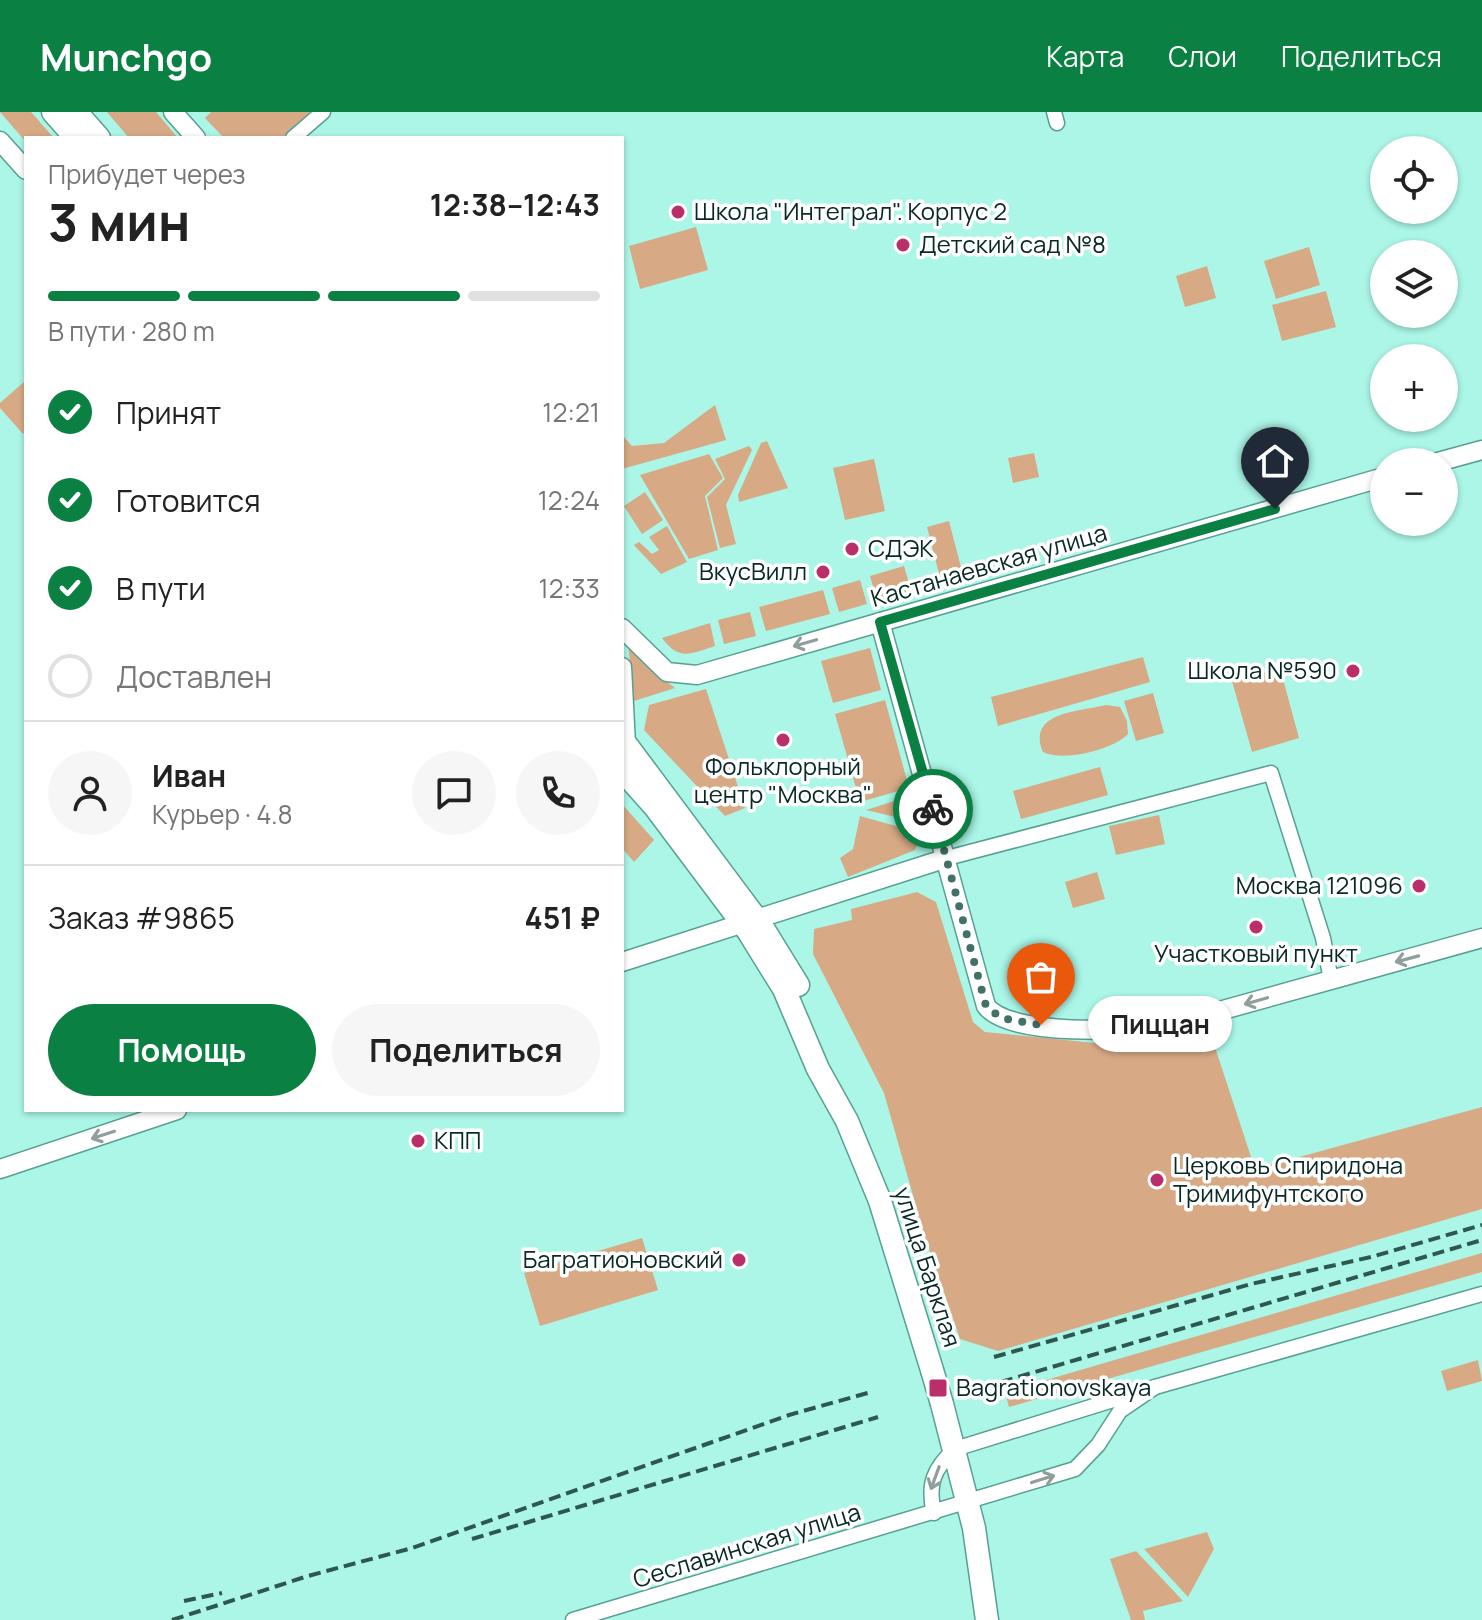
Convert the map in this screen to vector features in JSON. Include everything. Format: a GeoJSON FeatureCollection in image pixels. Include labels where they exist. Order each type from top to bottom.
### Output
{"type":"FeatureCollection","features":[{"type":"Feature","properties":{"kind":"main road"},"geometry":{"type":"LineString","coordinates":[[53,112],[74,136]]}},
{"type":"Feature","properties":{"kind":"main road"},"geometry":{"type":"LineString","coordinates":[[76,112],[97,136]]}},
{"type":"Feature","properties":{"kind":"main road","name":"улица Барклая"},"geometry":{"type":"LineString","coordinates":[[624,742],[748,920]]}},
{"type":"Feature","properties":{"kind":"main road","name":"улица Барклая"},"geometry":{"type":"LineString","coordinates":[[624,772],[748,920],[782,955],[808,1005],[832,1064],[847,1121],[898,1254],[942,1404],[969,1502],[987,1620]]}},
{"type":"Feature","properties":{"kind":"street"},"geometry":{"type":"LineString","coordinates":[[173,112],[194,136]]}},
{"type":"Feature","properties":{"kind":"street"},"geometry":{"type":"LineString","coordinates":[[295,136],[323,112]]}},
{"type":"Feature","properties":{"kind":"street"},"geometry":{"type":"LineString","coordinates":[[0,141],[24,168]]}},
{"type":"Feature","properties":{"kind":"street"},"geometry":{"type":"LineString","coordinates":[[1458,457],[1482,450]]}},
{"type":"Feature","properties":{"kind":"street","name":"Кастанаевская улица"},"geometry":{"type":"LineString","coordinates":[[624,630],[667,672],[682,676],[1370,481]]}},
{"type":"Feature","properties":{"kind":"street"},"geometry":{"type":"LineString","coordinates":[[880,622],[986,1006],[1001,1018],[1064,1027],[1143,1029],[1482,938]]}},
{"type":"Feature","properties":{"kind":"street"},"geometry":{"type":"LineString","coordinates":[[624,961],[947,858],[1271,773],[1323,938],[1331,980]]}},
{"type":"Feature","properties":{"kind":"street"},"geometry":{"type":"LineString","coordinates":[[0,1169],[171,1112]]}},
{"type":"Feature","properties":{"kind":"street","name":"Сеславинская улица"},"geometry":{"type":"LineString","coordinates":[[955,1449],[1155,1387],[1482,1294]]}},
{"type":"Feature","properties":{"kind":"street","name":"Сеславинская улица"},"geometry":{"type":"LineString","coordinates":[[573,1620],[1075,1469],[1098,1445],[1120,1411],[1155,1387]]}},
{"type":"Feature","properties":{"kind":"street"},"geometry":{"type":"LineString","coordinates":[[934,1513],[930,1489],[933,1474],[955,1449]]}},
{"type":"Feature","properties":{"kind":"shaded area"},"geometry":{"type":"Polygon","coordinates":[[[0,112],[31,112],[52,136],[24,136],[24,140],[0,112]]]}},
{"type":"Feature","properties":{"kind":"shaded area"},"geometry":{"type":"Polygon","coordinates":[[[107,112],[156,112],[176,136],[127,136],[107,112]]]}},
{"type":"Feature","properties":{"kind":"shaded area"},"geometry":{"type":"Polygon","coordinates":[[[211,112],[310,114],[284,136],[222,136],[205,118],[211,112]]]}},
{"type":"Feature","properties":{"kind":"shaded area"},"geometry":{"type":"Polygon","coordinates":[[[696,227],[708,270],[640,289],[629,246],[696,227]]]}},
{"type":"Feature","properties":{"kind":"shaded area"},"geometry":{"type":"Polygon","coordinates":[[[1309,247],[1320,285],[1276,299],[1264,261],[1309,247]]]}},
{"type":"Feature","properties":{"kind":"shaded area"},"geometry":{"type":"Polygon","coordinates":[[[1207,266],[1216,298],[1185,307],[1176,276],[1207,266]]]}},
{"type":"Feature","properties":{"kind":"shaded area"},"geometry":{"type":"Polygon","coordinates":[[[1326,291],[1336,327],[1282,341],[1272,305],[1326,291]]]}},
{"type":"Feature","properties":{"kind":"shaded area"},"geometry":{"type":"Polygon","coordinates":[[[24,382],[23,434],[0,408],[0,403],[24,382]]]}},
{"type":"Feature","properties":{"kind":"shaded area"},"geometry":{"type":"Polygon","coordinates":[[[715,405],[726,440],[624,468],[624,437],[632,446],[664,443],[715,405]]]}},
{"type":"Feature","properties":{"kind":"shaded area"},"geometry":{"type":"Polygon","coordinates":[[[767,441],[788,488],[739,502],[738,495],[761,443],[767,441]]]}},
{"type":"Feature","properties":{"kind":"shaded area"},"geometry":{"type":"Polygon","coordinates":[[[749,446],[752,450],[726,505],[736,544],[720,548],[707,497],[725,479],[715,459],[749,446]]]}},
{"type":"Feature","properties":{"kind":"shaded area"},"geometry":{"type":"Polygon","coordinates":[[[1034,453],[1039,477],[1013,483],[1008,458],[1034,453]]]}},
{"type":"Feature","properties":{"kind":"shaded area"},"geometry":{"type":"Polygon","coordinates":[[[709,454],[723,478],[705,496],[718,550],[689,559],[640,475],[709,454]]]}},
{"type":"Feature","properties":{"kind":"shaded area"},"geometry":{"type":"Polygon","coordinates":[[[874,459],[885,511],[845,520],[833,468],[874,459]]]}},
{"type":"Feature","properties":{"kind":"shaded area"},"geometry":{"type":"Polygon","coordinates":[[[645,492],[663,520],[642,534],[624,506],[645,492]]]}},
{"type":"Feature","properties":{"kind":"shaded area"},"geometry":{"type":"Polygon","coordinates":[[[949,521],[963,575],[941,581],[927,527],[949,521]]]}},
{"type":"Feature","properties":{"kind":"shaded area"},"geometry":{"type":"Polygon","coordinates":[[[667,526],[687,562],[661,574],[634,545],[639,542],[652,554],[659,550],[649,537],[667,526]]]}},
{"type":"Feature","properties":{"kind":"shaded area"},"geometry":{"type":"Polygon","coordinates":[[[904,566],[911,590],[877,600],[870,576],[904,566]]]}},
{"type":"Feature","properties":{"kind":"shaded area"},"geometry":{"type":"Polygon","coordinates":[[[860,580],[867,604],[839,612],[832,588],[860,580]]]}},
{"type":"Feature","properties":{"kind":"shaded area"},"geometry":{"type":"Polygon","coordinates":[[[823,590],[830,614],[766,631],[759,607],[823,590]]]}},
{"type":"Feature","properties":{"kind":"shaded area"},"geometry":{"type":"Polygon","coordinates":[[[750,612],[756,636],[724,644],[718,620],[750,612]]]}},
{"type":"Feature","properties":{"kind":"shaded area"},"geometry":{"type":"Polygon","coordinates":[[[710,623],[715,646],[699,651],[680,653],[662,638],[710,623]]]}},
{"type":"Feature","properties":{"kind":"shaded area"},"geometry":{"type":"Polygon","coordinates":[[[628,643],[653,671],[675,688],[634,701],[628,643]]]}},
{"type":"Feature","properties":{"kind":"shaded area"},"geometry":{"type":"Polygon","coordinates":[[[870,648],[881,690],[833,703],[821,661],[870,648]]]}},
{"type":"Feature","properties":{"kind":"shaded area"},"geometry":{"type":"Polygon","coordinates":[[[1143,657],[1150,682],[998,726],[991,697],[1143,657]]]}},
{"type":"Feature","properties":{"kind":"shaded area"},"geometry":{"type":"Polygon","coordinates":[[[1280,668],[1299,738],[1252,752],[1232,681],[1280,668]]]}},
{"type":"Feature","properties":{"kind":"shaded area"},"geometry":{"type":"Polygon","coordinates":[[[706,689],[745,808],[725,816],[644,730],[649,705],[706,689]]]}},
{"type":"Feature","properties":{"kind":"shaded area"},"geometry":{"type":"Polygon","coordinates":[[[1153,693],[1164,733],[1136,741],[1124,701],[1153,693]]]}},
{"type":"Feature","properties":{"kind":"shaded area"},"geometry":{"type":"Polygon","coordinates":[[[885,700],[909,788],[860,802],[835,714],[885,700]]]}},
{"type":"Feature","properties":{"kind":"shaded area"},"geometry":{"type":"Polygon","coordinates":[[[1106,705],[1120,707],[1127,721],[1128,734],[1121,740],[1075,755],[1043,752],[1040,739],[1048,721],[1069,712],[1106,705]]]}},
{"type":"Feature","properties":{"kind":"shaded area"},"geometry":{"type":"Polygon","coordinates":[[[1100,767],[1108,795],[1021,819],[1013,791],[1100,767]]]}},
{"type":"Feature","properties":{"kind":"shaded area"},"geometry":{"type":"Polygon","coordinates":[[[913,795],[921,823],[866,810],[913,795]]]}},
{"type":"Feature","properties":{"kind":"shaded area"},"geometry":{"type":"Polygon","coordinates":[[[624,806],[654,840],[634,862],[624,850],[624,806]]]}},
{"type":"Feature","properties":{"kind":"shaded area"},"geometry":{"type":"Polygon","coordinates":[[[1159,815],[1165,844],[1116,855],[1109,826],[1159,815]]]}},
{"type":"Feature","properties":{"kind":"shaded area"},"geometry":{"type":"Polygon","coordinates":[[[860,816],[921,833],[915,850],[848,877],[840,858],[853,849],[860,816]]]}},
{"type":"Feature","properties":{"kind":"shaded area"},"geometry":{"type":"Polygon","coordinates":[[[1097,872],[1105,899],[1073,908],[1065,882],[1097,872]]]}},
{"type":"Feature","properties":{"kind":"shaded area"},"geometry":{"type":"Polygon","coordinates":[[[917,892],[936,902],[973,1022],[985,1032],[1144,1048],[1210,1032],[1255,1169],[1482,1107],[1482,1209],[998,1351],[960,1339],[923,1231],[884,1093],[813,954],[814,929],[852,920],[851,909],[917,892]]]}},
{"type":"Feature","properties":{"kind":"shaded area"},"geometry":{"type":"Polygon","coordinates":[[[642,1238],[658,1290],[540,1326],[524,1273],[642,1238]]]}},
{"type":"Feature","properties":{"kind":"shaded area"},"geometry":{"type":"Polygon","coordinates":[[[1482,1253],[1482,1272],[1009,1407],[1005,1392],[1482,1253]]]}},
{"type":"Feature","properties":{"kind":"shaded area"},"geometry":{"type":"Polygon","coordinates":[[[1478,1360],[1482,1381],[1447,1391],[1441,1371],[1478,1360]]]}},
{"type":"Feature","properties":{"kind":"shaded area"},"geometry":{"type":"Polygon","coordinates":[[[1207,1532],[1214,1549],[1188,1597],[1144,1549],[1207,1532]]]}},
{"type":"Feature","properties":{"kind":"shaded area"},"geometry":{"type":"Polygon","coordinates":[[[1136,1551],[1183,1601],[1143,1611],[1145,1620],[1131,1620],[1110,1559],[1136,1551]]]}},
{"type":"Feature","properties":{"kind":"railway"},"geometry":{"type":"LineString","coordinates":[[994,1357],[1251,1284],[1371,1257],[1482,1225]]}},
{"type":"Feature","properties":{"kind":"railway"},"geometry":{"type":"LineString","coordinates":[[1001,1382],[1482,1240]]}},
{"type":"Feature","properties":{"kind":"railway"},"geometry":{"type":"LineString","coordinates":[[172,1620],[308,1576],[412,1548],[789,1415],[871,1392]]}},
{"type":"Feature","properties":{"kind":"railway"},"geometry":{"type":"LineString","coordinates":[[472,1539],[878,1417]]}},
{"type":"Feature","properties":{"kind":"railway"},"geometry":{"type":"LineString","coordinates":[[184,1601],[222,1593]]}},
{"type":"Feature","properties":{"kind":"way so far"},"geometry":{"type":"LineString","coordinates":[[933,809],[947,858],[950,882],[986,1006],[1001,1018],[1041,1025]]}},
{"type":"Feature","properties":{"kind":"place","name":"Школа \"Интеграл\". Корпус 2"},"geometry":{"type":"Point","coordinates":[678,212]}},
{"type":"Feature","properties":{"kind":"place","name":"Детский сад №8"},"geometry":{"type":"Point","coordinates":[903,245]}},
{"type":"Feature","properties":{"kind":"place","name":"СДЭК"},"geometry":{"type":"Point","coordinates":[852,549]}},
{"type":"Feature","properties":{"kind":"place","name":"ВкусВилл"},"geometry":{"type":"Point","coordinates":[823,572]}},
{"type":"Feature","properties":{"kind":"place","name":"Школа №590"},"geometry":{"type":"Point","coordinates":[1353,671]}},
{"type":"Feature","properties":{"kind":"place","name":"Фольклорный центр \"Москва\""},"geometry":{"type":"Point","coordinates":[783,740]}},
{"type":"Feature","properties":{"kind":"place","name":"Москва 121096"},"geometry":{"type":"Point","coordinates":[1419,886]}},
{"type":"Feature","properties":{"kind":"place","name":"Участковый пункт"},"geometry":{"type":"Point","coordinates":[1256,927]}},
{"type":"Feature","properties":{"kind":"place","name":"Пиццан"},"geometry":{"type":"Point","coordinates":[1041,1025]}},
{"type":"Feature","properties":{"kind":"place","name":"КПП"},"geometry":{"type":"Point","coordinates":[418,1141]}},
{"type":"Feature","properties":{"kind":"place","name":"Церковь Спиридона Тримифунтского"},"geometry":{"type":"Point","coordinates":[1157,1180]}},
{"type":"Feature","properties":{"kind":"place","name":"Багратионовский"},"geometry":{"type":"Point","coordinates":[739,1260]}},
{"type":"Feature","properties":{"kind":"place","name":"Bagrationovskaya"},"geometry":{"type":"Point","coordinates":[938,1388]}},
{"type":"Feature","properties":{"kind":"route"},"geometry":{"type":"LineString","coordinates":[[933,809],[880,622],[1275,509]]}}]}
